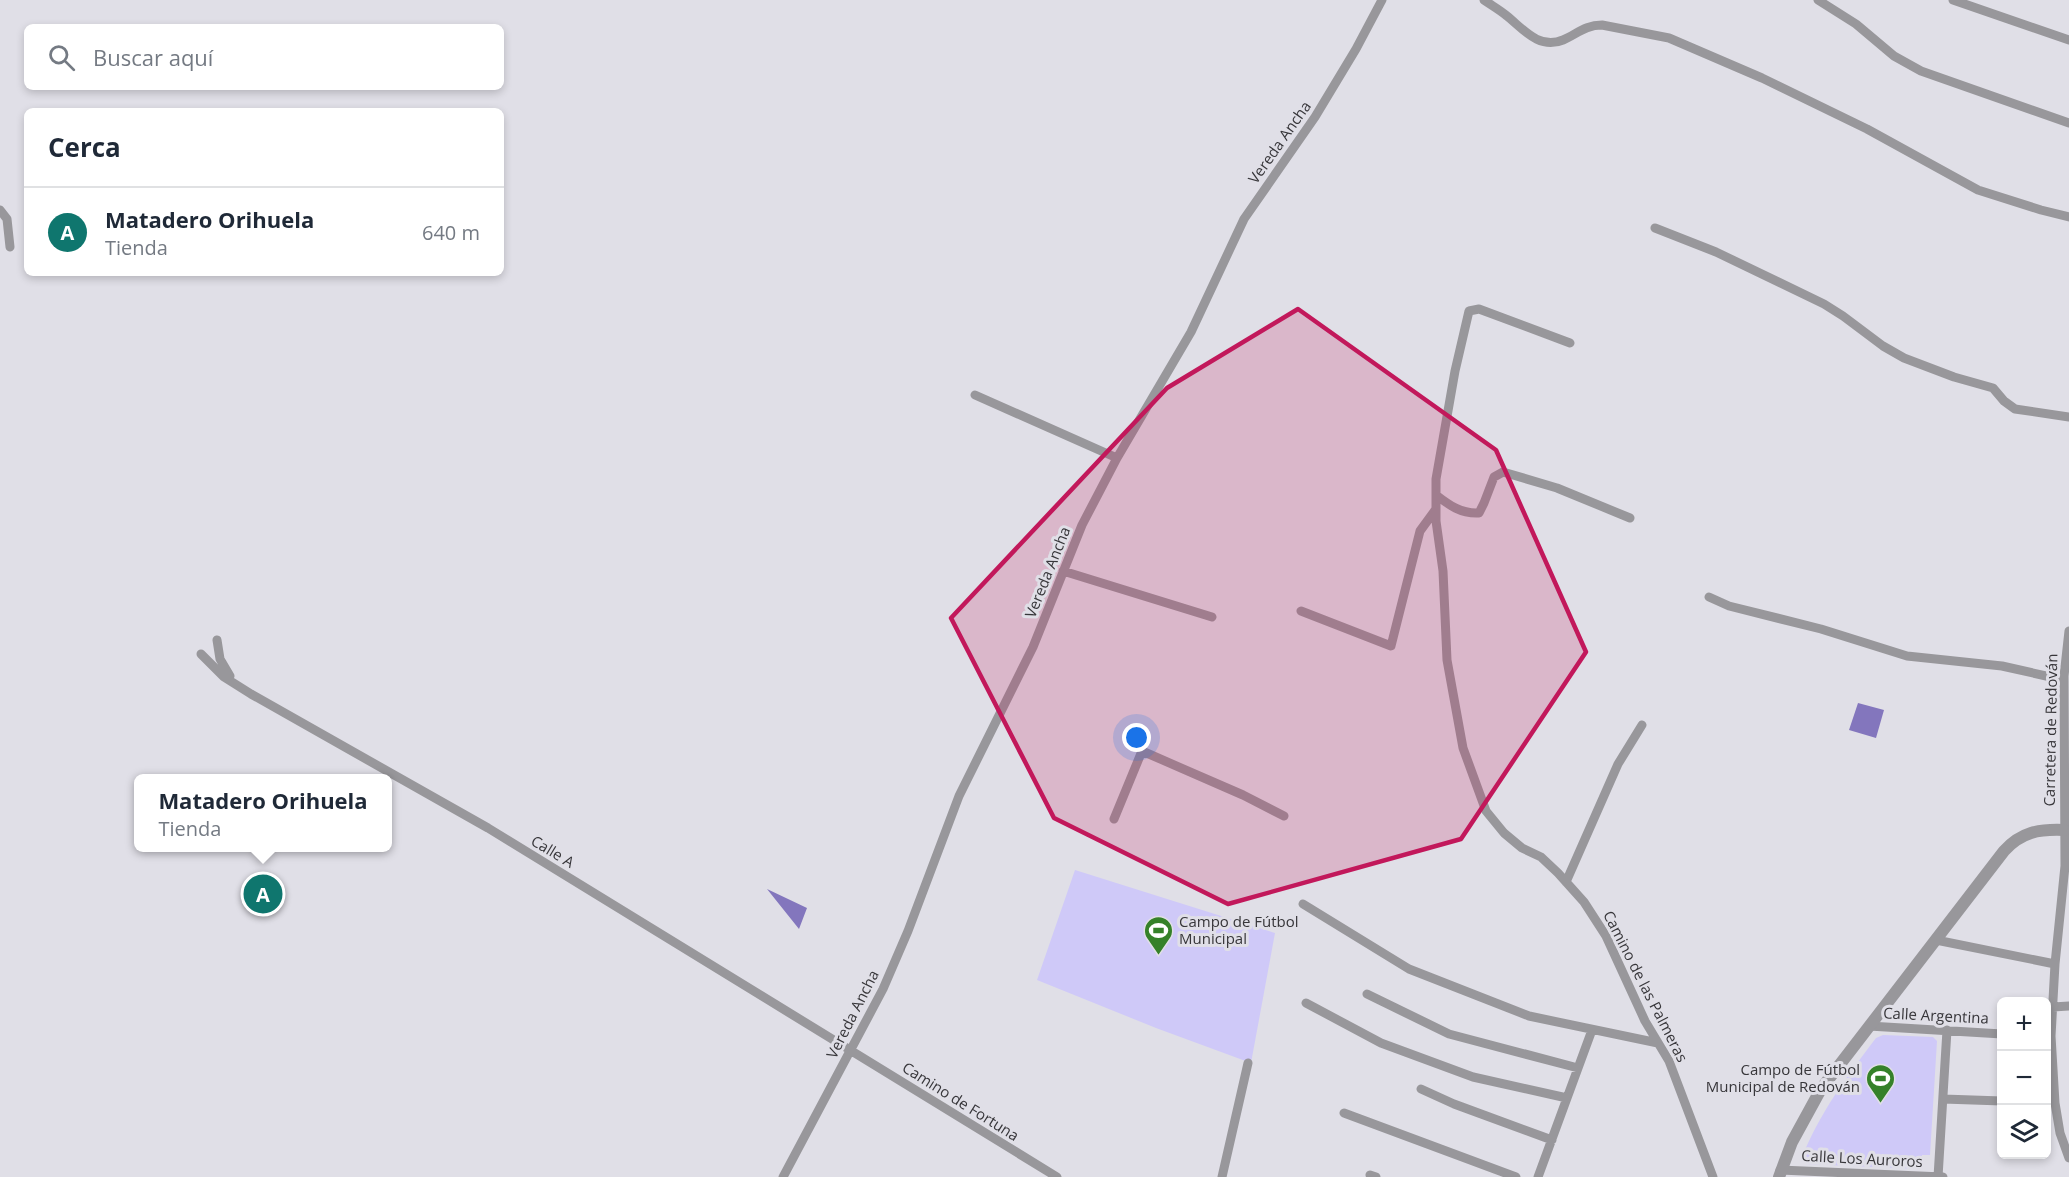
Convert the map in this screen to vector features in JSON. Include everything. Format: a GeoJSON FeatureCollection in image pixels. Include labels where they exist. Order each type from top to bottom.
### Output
{"type":"FeatureCollection","features":[{"type":"Feature","properties":{"kind":"street","name":"Vereda Ancha"},"geometry":{"type":"LineString","coordinates":[[783,1177],[883,989],[908,931],[959,796],[1033,647],[1082,525],[1117,458],[1191,332],[1244,219],[1315,117],[1382,0]]}},
{"type":"Feature","properties":{"kind":"street"},"geometry":{"type":"LineString","coordinates":[[1484,0],[1507,16],[1525,33],[1543,42],[1560,41],[1592,25],[1669,38],[1762,78],[1867,129],[1978,190],[2069,217]]}},
{"type":"Feature","properties":{"kind":"street"},"geometry":{"type":"LineString","coordinates":[[1818,0],[1856,24],[1894,56],[1921,71],[2069,123]]}},
{"type":"Feature","properties":{"kind":"street"},"geometry":{"type":"LineString","coordinates":[[1953,0],[2069,40]]}},
{"type":"Feature","properties":{"kind":"street"},"geometry":{"type":"LineString","coordinates":[[0,210],[7,219],[10,247]]}},
{"type":"Feature","properties":{"kind":"street"},"geometry":{"type":"LineString","coordinates":[[1655,228],[1716,252],[1824,304],[1883,346],[1904,358],[1954,377],[1993,388],[2004,401],[2015,409],[2069,417]]}},
{"type":"Feature","properties":{"kind":"street","name":"Camino de las Palmeras"},"geometry":{"type":"LineString","coordinates":[[1570,343],[1479,309],[1469,311],[1438,463],[1436,521],[1443,571],[1447,660],[1463,748],[1486,811],[1504,833],[1522,848],[1541,857],[1566,882],[1584,902],[1606,936],[1645,1021],[1669,1061],[1713,1177]]}},
{"type":"Feature","properties":{"kind":"street"},"geometry":{"type":"LineString","coordinates":[[975,395],[1117,458]]}},
{"type":"Feature","properties":{"kind":"street"},"geometry":{"type":"LineString","coordinates":[[1436,495],[1452,507],[1470,513],[1479,513],[1494,477],[1503,472],[1557,488],[1630,518]]}},
{"type":"Feature","properties":{"kind":"street"},"geometry":{"type":"LineString","coordinates":[[1301,611],[1391,646],[1420,531],[1436,509]]}},
{"type":"Feature","properties":{"kind":"street"},"geometry":{"type":"LineString","coordinates":[[1063,571],[1212,617]]}},
{"type":"Feature","properties":{"kind":"street"},"geometry":{"type":"LineString","coordinates":[[1710,597],[1729,606],[1821,629],[1907,656],[2002,666],[2064,680]]}},
{"type":"Feature","properties":{"kind":"street","name":"Carretera de Redován"},"geometry":{"type":"LineString","coordinates":[[2051,1022],[2055,964],[2067,866],[2064,830],[2066,730],[2064,680],[2069,631]]}},
{"type":"Feature","properties":{"kind":"street"},"geometry":{"type":"LineString","coordinates":[[217,640],[220,659],[235,683]]}},
{"type":"Feature","properties":{"kind":"street","name":"Calle A"},"geometry":{"type":"LineString","coordinates":[[201,654],[224,677],[251,694],[478,822],[851,1050]]}},
{"type":"Feature","properties":{"kind":"street"},"geometry":{"type":"LineString","coordinates":[[1566,882],[1618,764],[1642,726]]}},
{"type":"Feature","properties":{"kind":"street"},"geometry":{"type":"LineString","coordinates":[[1114,819],[1142,752],[1244,795],[1284,816]]}},
{"type":"Feature","properties":{"kind":"street"},"geometry":{"type":"LineString","coordinates":[[1780,1173],[1808,1110],[1838,1065],[2012,841],[2032,831],[2064,830]]}},
{"type":"Feature","properties":{"kind":"street"},"geometry":{"type":"LineString","coordinates":[[1303,904],[1409,969],[1528,1016],[1658,1043]]}},
{"type":"Feature","properties":{"kind":"street"},"geometry":{"type":"LineString","coordinates":[[1936,940],[2055,964]]}},
{"type":"Feature","properties":{"kind":"street"},"geometry":{"type":"LineString","coordinates":[[1367,994],[1449,1034],[1578,1068]]}},
{"type":"Feature","properties":{"kind":"street"},"geometry":{"type":"LineString","coordinates":[[1306,1003],[1381,1043],[1473,1077],[1567,1098]]}},
{"type":"Feature","properties":{"kind":"street"},"geometry":{"type":"LineString","coordinates":[[2053,1007],[2069,1006]]}},
{"type":"Feature","properties":{"kind":"street","name":"Calle Argentina"},"geometry":{"type":"LineString","coordinates":[[1869,1026],[1997,1034]]}},
{"type":"Feature","properties":{"kind":"street"},"geometry":{"type":"LineString","coordinates":[[1538,1177],[1592,1030]]}},
{"type":"Feature","properties":{"kind":"street"},"geometry":{"type":"LineString","coordinates":[[1938,1177],[1947,1030]]}},
{"type":"Feature","properties":{"kind":"street","name":"Camino de Fortuna"},"geometry":{"type":"LineString","coordinates":[[851,1050],[1057,1177]]}},
{"type":"Feature","properties":{"kind":"street"},"geometry":{"type":"LineString","coordinates":[[1222,1177],[1248,1063]]}},
{"type":"Feature","properties":{"kind":"street"},"geometry":{"type":"LineString","coordinates":[[1421,1089],[1454,1104],[1552,1140]]}},
{"type":"Feature","properties":{"kind":"street"},"geometry":{"type":"LineString","coordinates":[[1943,1099],[1997,1101]]}},
{"type":"Feature","properties":{"kind":"street","name":"Carretera de Redován"},"geometry":{"type":"LineString","coordinates":[[2051,1103],[2069,1158]]}},
{"type":"Feature","properties":{"kind":"street"},"geometry":{"type":"LineString","coordinates":[[1344,1113],[1516,1177]]}},
{"type":"Feature","properties":{"kind":"street","name":"Calle Los Auroros"},"geometry":{"type":"LineString","coordinates":[[1780,1173],[1943,1177]]}},
{"type":"Feature","properties":{"kind":"highlighted area"},"geometry":{"type":"Polygon","coordinates":[[[1298,309],[1496,450],[1586,652],[1461,839],[1228,904],[1054,818],[951,618],[1167,388],[1298,309]]]}},
{"type":"Feature","properties":{"kind":"shaded area"},"geometry":{"type":"Polygon","coordinates":[[[1858,703],[1884,710],[1876,738],[1849,730],[1858,703]]]}},
{"type":"Feature","properties":{"kind":"shaded area","name":"Campo de Fútbol Municipal"},"geometry":{"type":"Polygon","coordinates":[[[1075,870],[1275,933],[1251,1063],[1037,980],[1075,870]]]}},
{"type":"Feature","properties":{"kind":"shaded area"},"geometry":{"type":"Polygon","coordinates":[[[767,889],[807,908],[799,929],[767,889]]]}},
{"type":"Feature","properties":{"kind":"shaded area","name":"Campo de Fútbol Municipal de Redován"},"geometry":{"type":"Polygon","coordinates":[[[1883,1035],[1933,1037],[1937,1041],[1930,1155],[1922,1155],[1921,1169],[1806,1164],[1801,1159],[1825,1110],[1876,1038],[1883,1035]]]}},
{"type":"Feature","properties":{"kind":"place","name":"Matadero Orihuela"},"geometry":{"type":"Point","coordinates":[263,894]}},
{"type":"Feature","properties":{"kind":"place","name":"Campo de Fútbol Municipal"},"geometry":{"type":"Point","coordinates":[1158,956]}},
{"type":"Feature","properties":{"kind":"place","name":"Campo de Fútbol Municipal de Redován"},"geometry":{"type":"Point","coordinates":[1881,1104]}}]}
